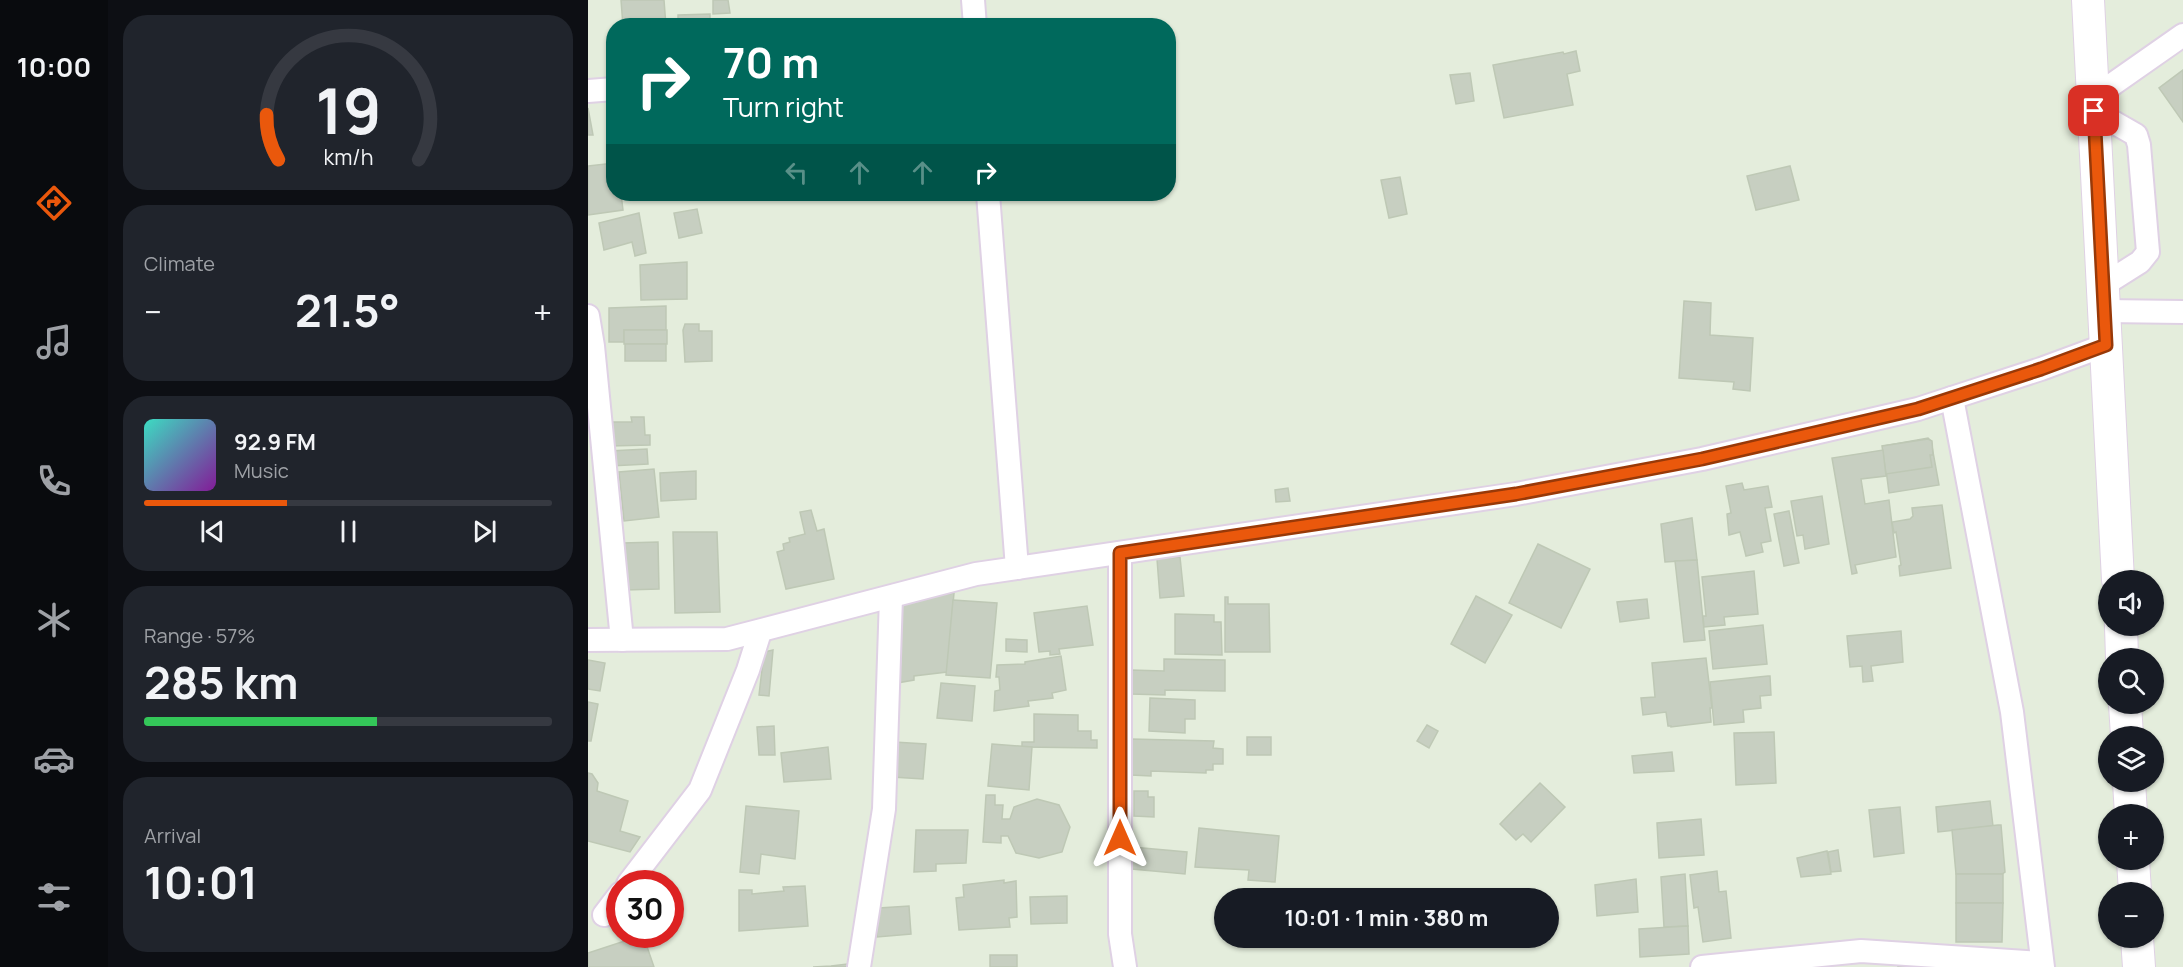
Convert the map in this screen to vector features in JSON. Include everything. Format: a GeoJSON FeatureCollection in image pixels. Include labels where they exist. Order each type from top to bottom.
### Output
{"type":"FeatureCollection","features":[{"type":"Feature","properties":{"kind":"street"},"geometry":{"type":"LineString","coordinates":[[973,0],[974,18]]}},
{"type":"Feature","properties":{"kind":"street"},"geometry":{"type":"LineString","coordinates":[[2088,0],[2117,570]]}},
{"type":"Feature","properties":{"kind":"street"},"geometry":{"type":"LineString","coordinates":[[2093,104],[2183,35]]}},
{"type":"Feature","properties":{"kind":"street"},"geometry":{"type":"LineString","coordinates":[[588,91],[606,90]]}},
{"type":"Feature","properties":{"kind":"street"},"geometry":{"type":"LineString","coordinates":[[2093,104],[2136,135],[2139,145],[2148,252],[2103,298]]}},
{"type":"Feature","properties":{"kind":"street"},"geometry":{"type":"LineString","coordinates":[[989,201],[1017,568]]}},
{"type":"Feature","properties":{"kind":"street"},"geometry":{"type":"LineString","coordinates":[[2103,298],[2183,312]]}},
{"type":"Feature","properties":{"kind":"street"},"geometry":{"type":"LineString","coordinates":[[588,316],[593,346],[622,640]]}},
{"type":"Feature","properties":{"kind":"street"},"geometry":{"type":"LineString","coordinates":[[588,640],[727,639],[976,574],[1516,494],[1714,456],[1918,409],[2106,345]]}},
{"type":"Feature","properties":{"kind":"street"},"geometry":{"type":"LineString","coordinates":[[1702,967],[1861,951],[2043,965],[2012,712],[1952,398]]}},
{"type":"Feature","properties":{"kind":"street"},"geometry":{"type":"LineString","coordinates":[[1120,553],[1120,934],[1125,967]]}},
{"type":"Feature","properties":{"kind":"street"},"geometry":{"type":"LineString","coordinates":[[858,967],[884,809],[891,597]]}},
{"type":"Feature","properties":{"kind":"street"},"geometry":{"type":"LineString","coordinates":[[639,870],[700,790],[748,670],[760,632]]}},
{"type":"Feature","properties":{"kind":"street"},"geometry":{"type":"LineString","coordinates":[[2138,948],[2139,967]]}},
{"type":"Feature","properties":{"kind":"building"},"geometry":{"type":"Polygon","coordinates":[[[621,0],[664,0],[665,18],[622,18],[621,0]]]}},
{"type":"Feature","properties":{"kind":"building"},"geometry":{"type":"Polygon","coordinates":[[[713,0],[728,0],[730,13],[713,14],[713,0]]]}},
{"type":"Feature","properties":{"kind":"building"},"geometry":{"type":"Polygon","coordinates":[[[710,14],[710,18],[678,18],[678,15],[710,14]]]}},
{"type":"Feature","properties":{"kind":"building"},"geometry":{"type":"Polygon","coordinates":[[[1576,51],[1580,71],[1567,74],[1573,105],[1504,118],[1493,65],[1576,51]]]}},
{"type":"Feature","properties":{"kind":"building"},"geometry":{"type":"Polygon","coordinates":[[[2183,70],[2183,122],[2159,88],[2183,70]]]}},
{"type":"Feature","properties":{"kind":"building"},"geometry":{"type":"Polygon","coordinates":[[[1470,73],[1474,101],[1456,104],[1450,75],[1470,73]]]}},
{"type":"Feature","properties":{"kind":"building"},"geometry":{"type":"Polygon","coordinates":[[[588,108],[593,135],[588,135],[588,108]]]}},
{"type":"Feature","properties":{"kind":"building"},"geometry":{"type":"Polygon","coordinates":[[[606,164],[606,201],[622,201],[623,210],[588,215],[588,166],[606,164]]]}},
{"type":"Feature","properties":{"kind":"building"},"geometry":{"type":"Polygon","coordinates":[[[1790,166],[1799,200],[1756,210],[1747,176],[1790,166]]]}},
{"type":"Feature","properties":{"kind":"building"},"geometry":{"type":"Polygon","coordinates":[[[1400,177],[1407,214],[1389,218],[1381,180],[1400,177]]]}},
{"type":"Feature","properties":{"kind":"building"},"geometry":{"type":"Polygon","coordinates":[[[697,209],[702,233],[679,238],[674,213],[697,209]]]}},
{"type":"Feature","properties":{"kind":"building"},"geometry":{"type":"Polygon","coordinates":[[[639,213],[646,253],[635,256],[632,242],[604,250],[599,223],[639,213]]]}},
{"type":"Feature","properties":{"kind":"building"},"geometry":{"type":"Polygon","coordinates":[[[687,262],[687,299],[641,300],[640,265],[687,262]]]}},
{"type":"Feature","properties":{"kind":"building"},"geometry":{"type":"Polygon","coordinates":[[[1684,301],[1711,303],[1710,335],[1753,338],[1750,391],[1733,389],[1734,382],[1679,378],[1684,301]]]}},
{"type":"Feature","properties":{"kind":"building"},"geometry":{"type":"Polygon","coordinates":[[[666,306],[666,330],[624,330],[624,342],[609,342],[609,308],[666,306]]]}},
{"type":"Feature","properties":{"kind":"building"},"geometry":{"type":"Polygon","coordinates":[[[685,324],[699,324],[699,331],[712,331],[712,361],[685,362],[683,330],[685,324]]]}},
{"type":"Feature","properties":{"kind":"building"},"geometry":{"type":"Polygon","coordinates":[[[624,330],[667,330],[667,344],[624,344],[624,330]]]}},
{"type":"Feature","properties":{"kind":"building"},"geometry":{"type":"Polygon","coordinates":[[[625,344],[666,344],[666,361],[625,361],[625,344]]]}},
{"type":"Feature","properties":{"kind":"building"},"geometry":{"type":"Polygon","coordinates":[[[631,417],[644,417],[645,435],[650,435],[650,445],[610,446],[609,422],[632,422],[631,417]]]}},
{"type":"Feature","properties":{"kind":"building"},"geometry":{"type":"Polygon","coordinates":[[[1928,438],[1931,441],[1939,485],[1889,493],[1883,446],[1928,438]]]}},
{"type":"Feature","properties":{"kind":"building"},"geometry":{"type":"Polygon","coordinates":[[[1928,439],[1932,441],[1933,455],[1930,455],[1932,467],[1886,474],[1882,446],[1928,439]]]}},
{"type":"Feature","properties":{"kind":"building"},"geometry":{"type":"Polygon","coordinates":[[[647,449],[648,464],[610,466],[609,451],[647,449]]]}},
{"type":"Feature","properties":{"kind":"building"},"geometry":{"type":"Polygon","coordinates":[[[1883,450],[1886,476],[1861,479],[1865,504],[1889,500],[1896,557],[1855,565],[1857,573],[1852,574],[1832,458],[1883,450]]]}},
{"type":"Feature","properties":{"kind":"building"},"geometry":{"type":"Polygon","coordinates":[[[654,469],[659,517],[624,521],[619,472],[654,469]]]}},
{"type":"Feature","properties":{"kind":"building"},"geometry":{"type":"Polygon","coordinates":[[[696,471],[696,499],[661,501],[660,473],[696,471]]]}},
{"type":"Feature","properties":{"kind":"building"},"geometry":{"type":"Polygon","coordinates":[[[1742,483],[1744,490],[1768,486],[1772,507],[1765,508],[1771,541],[1761,543],[1763,552],[1746,556],[1740,532],[1729,535],[1727,514],[1731,513],[1726,486],[1742,483]]]}},
{"type":"Feature","properties":{"kind":"building"},"geometry":{"type":"Polygon","coordinates":[[[1288,488],[1290,501],[1276,502],[1275,490],[1288,488]]]}},
{"type":"Feature","properties":{"kind":"building"},"geometry":{"type":"Polygon","coordinates":[[[1822,496],[1829,544],[1805,549],[1803,535],[1797,536],[1791,501],[1822,496]]]}},
{"type":"Feature","properties":{"kind":"building"},"geometry":{"type":"Polygon","coordinates":[[[1942,505],[1951,568],[1900,576],[1899,566],[1901,565],[1896,532],[1894,533],[1892,522],[1910,519],[1913,516],[1912,508],[1942,505]]]}},
{"type":"Feature","properties":{"kind":"building"},"geometry":{"type":"Polygon","coordinates":[[[811,510],[817,531],[824,529],[834,579],[786,589],[777,552],[784,550],[783,544],[790,542],[789,538],[805,534],[800,512],[811,510]]]}},
{"type":"Feature","properties":{"kind":"building"},"geometry":{"type":"Polygon","coordinates":[[[1789,511],[1799,563],[1784,566],[1774,514],[1789,511]]]}},
{"type":"Feature","properties":{"kind":"building"},"geometry":{"type":"Polygon","coordinates":[[[1692,518],[1697,560],[1665,562],[1661,524],[1692,518]]]}},
{"type":"Feature","properties":{"kind":"building"},"geometry":{"type":"Polygon","coordinates":[[[673,532],[717,532],[720,612],[675,613],[673,532]]]}},
{"type":"Feature","properties":{"kind":"building"},"geometry":{"type":"Polygon","coordinates":[[[658,542],[659,589],[625,590],[623,543],[658,542]]]}},
{"type":"Feature","properties":{"kind":"building"},"geometry":{"type":"Polygon","coordinates":[[[1538,544],[1590,569],[1561,628],[1509,603],[1538,544]]]}},
{"type":"Feature","properties":{"kind":"building"},"geometry":{"type":"Polygon","coordinates":[[[1180,557],[1184,596],[1160,598],[1157,559],[1180,557]]]}},
{"type":"Feature","properties":{"kind":"building"},"geometry":{"type":"Polygon","coordinates":[[[1697,560],[1705,640],[1684,642],[1675,561],[1697,560]]]}},
{"type":"Feature","properties":{"kind":"building"},"geometry":{"type":"Polygon","coordinates":[[[1754,571],[1758,614],[1724,617],[1725,625],[1704,627],[1703,616],[1706,616],[1702,577],[1754,571]]]}},
{"type":"Feature","properties":{"kind":"building"},"geometry":{"type":"Polygon","coordinates":[[[954,593],[947,672],[914,676],[914,680],[891,684],[898,601],[954,593]]]}},
{"type":"Feature","properties":{"kind":"building"},"geometry":{"type":"Polygon","coordinates":[[[1476,596],[1512,615],[1485,663],[1451,644],[1476,596]]]}},
{"type":"Feature","properties":{"kind":"building"},"geometry":{"type":"Polygon","coordinates":[[[1225,597],[1228,597],[1228,604],[1269,604],[1270,652],[1225,652],[1225,597]]]}},
{"type":"Feature","properties":{"kind":"building"},"geometry":{"type":"Polygon","coordinates":[[[1647,599],[1649,618],[1620,622],[1617,602],[1647,599]]]}},
{"type":"Feature","properties":{"kind":"building"},"geometry":{"type":"Polygon","coordinates":[[[953,600],[997,603],[990,678],[946,675],[953,600]]]}},
{"type":"Feature","properties":{"kind":"building"},"geometry":{"type":"Polygon","coordinates":[[[1087,606],[1093,645],[1059,649],[1060,654],[1050,655],[1050,651],[1039,652],[1034,613],[1087,606]]]}},
{"type":"Feature","properties":{"kind":"building"},"geometry":{"type":"Polygon","coordinates":[[[1175,614],[1214,615],[1214,622],[1221,622],[1222,655],[1175,654],[1175,614]]]}},
{"type":"Feature","properties":{"kind":"building"},"geometry":{"type":"Polygon","coordinates":[[[1763,625],[1767,664],[1713,669],[1709,631],[1763,625]]]}},
{"type":"Feature","properties":{"kind":"building"},"geometry":{"type":"Polygon","coordinates":[[[1901,631],[1903,662],[1871,666],[1873,681],[1863,682],[1862,666],[1850,667],[1847,636],[1901,631]]]}},
{"type":"Feature","properties":{"kind":"building"},"geometry":{"type":"Polygon","coordinates":[[[1006,639],[1027,640],[1027,652],[1006,651],[1006,639]]]}},
{"type":"Feature","properties":{"kind":"building"},"geometry":{"type":"Polygon","coordinates":[[[773,650],[769,696],[759,695],[764,652],[773,650]]]}},
{"type":"Feature","properties":{"kind":"building"},"geometry":{"type":"Polygon","coordinates":[[[1061,656],[1066,690],[1052,693],[1053,698],[1028,701],[1029,706],[994,711],[995,691],[1000,690],[999,677],[996,677],[997,665],[1025,664],[1025,662],[1061,656]]]}},
{"type":"Feature","properties":{"kind":"building"},"geometry":{"type":"Polygon","coordinates":[[[1706,658],[1712,708],[1710,708],[1711,722],[1671,727],[1668,726],[1666,712],[1643,715],[1641,698],[1655,697],[1652,663],[1706,658]]]}},
{"type":"Feature","properties":{"kind":"building"},"geometry":{"type":"Polygon","coordinates":[[[1164,659],[1225,660],[1225,691],[1165,690],[1165,695],[1131,694],[1131,670],[1164,671],[1164,659]]]}},
{"type":"Feature","properties":{"kind":"building"},"geometry":{"type":"Polygon","coordinates":[[[588,660],[605,663],[600,691],[588,689],[588,660]]]}},
{"type":"Feature","properties":{"kind":"building"},"geometry":{"type":"Polygon","coordinates":[[[1770,676],[1771,695],[1760,696],[1761,708],[1743,710],[1744,722],[1714,725],[1710,682],[1770,676]]]}},
{"type":"Feature","properties":{"kind":"building"},"geometry":{"type":"Polygon","coordinates":[[[941,683],[975,686],[972,721],[937,718],[941,683]]]}},
{"type":"Feature","properties":{"kind":"building"},"geometry":{"type":"Polygon","coordinates":[[[1150,698],[1195,700],[1195,719],[1185,719],[1185,733],[1149,731],[1150,698]]]}},
{"type":"Feature","properties":{"kind":"building"},"geometry":{"type":"Polygon","coordinates":[[[588,702],[598,704],[591,741],[588,741],[588,702]]]}},
{"type":"Feature","properties":{"kind":"building"},"geometry":{"type":"Polygon","coordinates":[[[1034,714],[1078,715],[1078,731],[1091,731],[1091,740],[1097,740],[1097,748],[1022,747],[1022,742],[1034,742],[1034,714]]]}},
{"type":"Feature","properties":{"kind":"building"},"geometry":{"type":"Polygon","coordinates":[[[1427,725],[1438,731],[1429,748],[1417,741],[1427,725]]]}},
{"type":"Feature","properties":{"kind":"building"},"geometry":{"type":"Polygon","coordinates":[[[774,726],[775,755],[759,755],[757,727],[774,726]]]}},
{"type":"Feature","properties":{"kind":"building"},"geometry":{"type":"Polygon","coordinates":[[[1774,732],[1776,783],[1736,785],[1734,733],[1774,732]]]}},
{"type":"Feature","properties":{"kind":"building"},"geometry":{"type":"Polygon","coordinates":[[[1247,737],[1271,737],[1271,755],[1247,755],[1247,737]]]}},
{"type":"Feature","properties":{"kind":"building"},"geometry":{"type":"Polygon","coordinates":[[[1131,739],[1214,741],[1213,748],[1223,749],[1223,764],[1213,764],[1213,770],[1206,770],[1206,773],[1151,771],[1151,776],[1131,775],[1131,739]]]}},
{"type":"Feature","properties":{"kind":"building"},"geometry":{"type":"Polygon","coordinates":[[[894,742],[926,744],[923,779],[892,777],[894,742]]]}},
{"type":"Feature","properties":{"kind":"building"},"geometry":{"type":"Polygon","coordinates":[[[992,744],[1032,747],[1029,790],[988,786],[992,744]]]}},
{"type":"Feature","properties":{"kind":"building"},"geometry":{"type":"Polygon","coordinates":[[[828,747],[831,779],[784,782],[781,753],[828,747]]]}},
{"type":"Feature","properties":{"kind":"building"},"geometry":{"type":"Polygon","coordinates":[[[1672,752],[1674,771],[1634,773],[1632,756],[1672,752]]]}},
{"type":"Feature","properties":{"kind":"building"},"geometry":{"type":"Polygon","coordinates":[[[588,773],[592,774],[598,783],[597,791],[628,801],[620,831],[640,837],[630,852],[588,841],[588,773]]]}},
{"type":"Feature","properties":{"kind":"building"},"geometry":{"type":"Polygon","coordinates":[[[1540,783],[1565,807],[1531,842],[1523,834],[1516,840],[1500,824],[1540,783]]]}},
{"type":"Feature","properties":{"kind":"building"},"geometry":{"type":"Polygon","coordinates":[[[1134,791],[1148,791],[1148,797],[1154,797],[1154,817],[1134,816],[1134,791]]]}},
{"type":"Feature","properties":{"kind":"building"},"geometry":{"type":"Polygon","coordinates":[[[986,795],[995,795],[995,805],[1003,805],[1002,819],[1010,819],[1014,807],[1037,799],[1059,805],[1070,827],[1062,852],[1039,858],[1016,853],[1008,836],[1001,836],[1001,843],[983,842],[986,795]]]}},
{"type":"Feature","properties":{"kind":"building"},"geometry":{"type":"Polygon","coordinates":[[[1990,801],[1993,826],[1938,832],[1936,807],[1990,801]]]}},
{"type":"Feature","properties":{"kind":"building"},"geometry":{"type":"Polygon","coordinates":[[[746,806],[799,811],[795,859],[761,854],[759,874],[740,872],[746,806]]]}},
{"type":"Feature","properties":{"kind":"building"},"geometry":{"type":"Polygon","coordinates":[[[1900,807],[1904,853],[1874,857],[1869,810],[1900,807]]]}},
{"type":"Feature","properties":{"kind":"building"},"geometry":{"type":"Polygon","coordinates":[[[1701,819],[1704,855],[1659,858],[1657,823],[1701,819]]]}},
{"type":"Feature","properties":{"kind":"building"},"geometry":{"type":"Polygon","coordinates":[[[2001,825],[2005,872],[2002,874],[1956,874],[1952,830],[2001,825]]]}},
{"type":"Feature","properties":{"kind":"building"},"geometry":{"type":"Polygon","coordinates":[[[1199,828],[1279,836],[1275,882],[1248,880],[1249,870],[1195,867],[1199,828]]]}},
{"type":"Feature","properties":{"kind":"building"},"geometry":{"type":"Polygon","coordinates":[[[916,830],[968,830],[966,863],[936,864],[936,871],[914,872],[916,830]]]}},
{"type":"Feature","properties":{"kind":"building"},"geometry":{"type":"Polygon","coordinates":[[[1132,847],[1187,852],[1185,874],[1132,869],[1132,847]]]}},
{"type":"Feature","properties":{"kind":"building"},"geometry":{"type":"Polygon","coordinates":[[[1838,850],[1841,871],[1831,872],[1828,852],[1838,850]]]}},
{"type":"Feature","properties":{"kind":"building"},"geometry":{"type":"Polygon","coordinates":[[[1827,851],[1831,874],[1801,877],[1797,858],[1827,851]]]}},
{"type":"Feature","properties":{"kind":"building"},"geometry":{"type":"Polygon","coordinates":[[[1717,871],[1719,892],[1726,891],[1731,938],[1703,942],[1698,907],[1694,908],[1690,875],[1717,871]]]}},
{"type":"Feature","properties":{"kind":"building"},"geometry":{"type":"Polygon","coordinates":[[[1685,874],[1688,926],[1664,927],[1661,877],[1685,874]]]}},
{"type":"Feature","properties":{"kind":"building"},"geometry":{"type":"Polygon","coordinates":[[[1956,874],[2003,874],[2003,903],[1956,903],[1956,874]]]}},
{"type":"Feature","properties":{"kind":"building"},"geometry":{"type":"Polygon","coordinates":[[[1636,879],[1638,912],[1597,916],[1595,885],[1636,879]]]}},
{"type":"Feature","properties":{"kind":"building"},"geometry":{"type":"Polygon","coordinates":[[[1004,880],[1004,883],[1016,881],[1017,917],[1009,918],[1010,927],[959,930],[956,898],[964,897],[963,885],[1004,880]]]}},
{"type":"Feature","properties":{"kind":"building"},"geometry":{"type":"Polygon","coordinates":[[[805,886],[808,926],[739,931],[739,890],[752,890],[752,894],[784,891],[783,887],[805,886]]]}},
{"type":"Feature","properties":{"kind":"building"},"geometry":{"type":"Polygon","coordinates":[[[1067,896],[1067,923],[1031,924],[1030,897],[1067,896]]]}},
{"type":"Feature","properties":{"kind":"building"},"geometry":{"type":"Polygon","coordinates":[[[1956,903],[2003,903],[2002,942],[1956,942],[1956,903]]]}},
{"type":"Feature","properties":{"kind":"building"},"geometry":{"type":"Polygon","coordinates":[[[909,906],[911,934],[877,937],[879,908],[909,906]]]}},
{"type":"Feature","properties":{"kind":"building"},"geometry":{"type":"Polygon","coordinates":[[[1688,926],[1689,954],[1640,957],[1639,929],[1688,926]]]}},
{"type":"Feature","properties":{"kind":"building"},"geometry":{"type":"Polygon","coordinates":[[[606,947],[647,948],[654,967],[588,967],[588,953],[606,947]]]}},
{"type":"Feature","properties":{"kind":"building"},"geometry":{"type":"Polygon","coordinates":[[[990,955],[1017,955],[1017,967],[990,967],[990,955]]]}},
{"type":"Feature","properties":{"kind":"building"},"geometry":{"type":"Polygon","coordinates":[[[1898,962],[1937,967],[1898,967],[1898,962]]]}},
{"type":"Feature","properties":{"kind":"building"},"geometry":{"type":"Polygon","coordinates":[[[847,964],[847,967],[813,967],[831,966],[847,964]]]}},
{"type":"Feature","properties":{"kind":"route"},"geometry":{"type":"LineString","coordinates":[[1120,838],[1120,553],[1516,494],[1702,459],[1918,409],[2106,345],[2094,111]]}}]}
